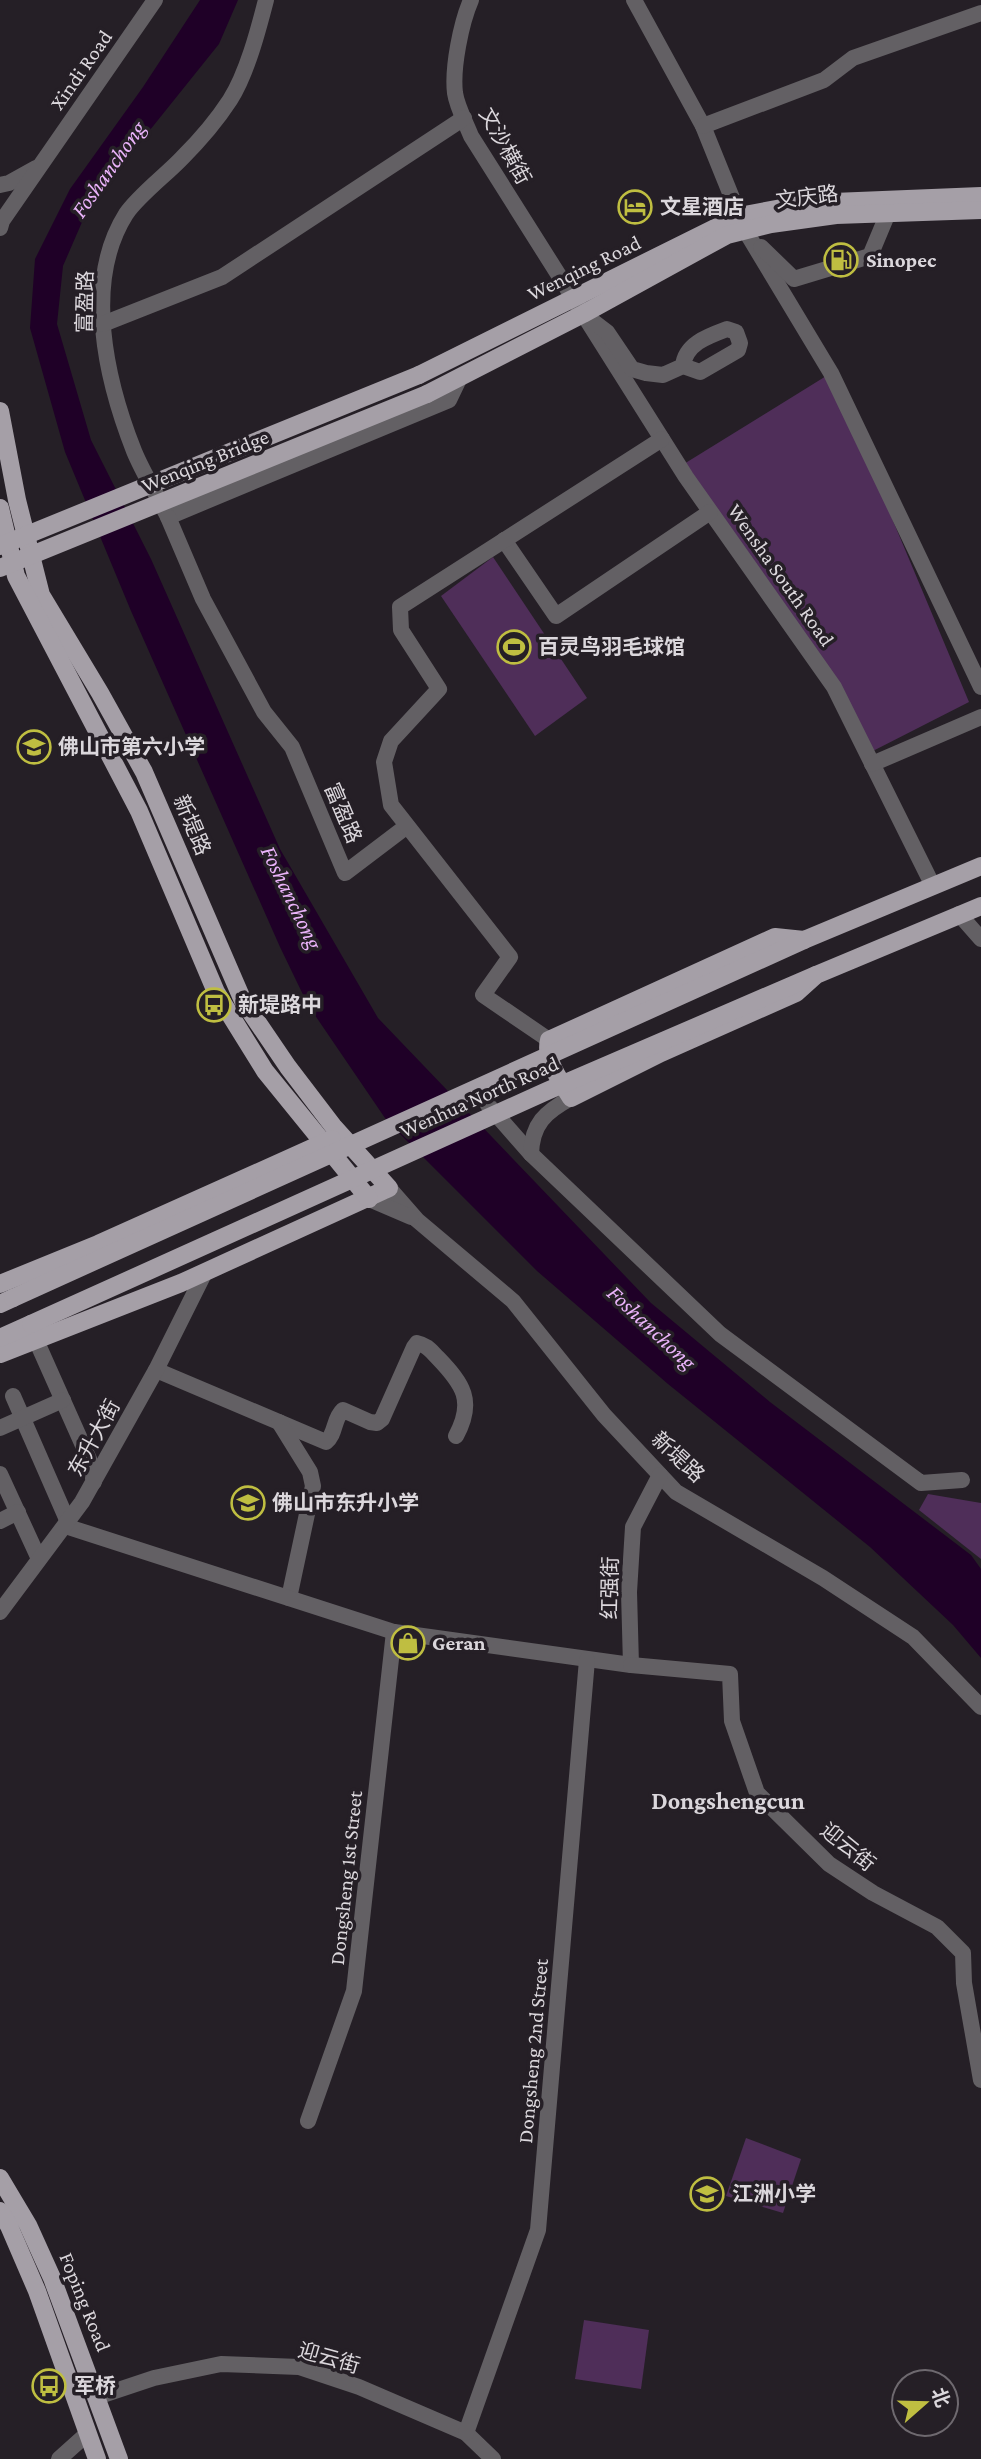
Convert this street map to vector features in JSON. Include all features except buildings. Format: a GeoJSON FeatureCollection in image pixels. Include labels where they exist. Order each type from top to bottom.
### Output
{"type":"FeatureCollection","features":[{"type":"Feature","properties":{"kind":"main road","name":"Wenqing Road"},"geometry":{"type":"LineString","coordinates":[[419,375],[578,306],[742,223],[809,203],[981,196]]}},
{"type":"Feature","properties":{"kind":"main road","name":"文庆路"},"geometry":{"type":"LineString","coordinates":[[742,223],[771,224],[836,215],[981,209]]}},
{"type":"Feature","properties":{"kind":"main road"},"geometry":{"type":"LineString","coordinates":[[460,377],[578,306]]}},
{"type":"Feature","properties":{"kind":"main road","name":"Wenqing Bridge"},"geometry":{"type":"LineString","coordinates":[[0,546],[419,375]]}},
{"type":"Feature","properties":{"kind":"main road","name":"Wenqing Bridge"},"geometry":{"type":"LineString","coordinates":[[5,575],[427,394],[460,377]]}},
{"type":"Feature","properties":{"kind":"main road","name":"新堤路"},"geometry":{"type":"LineString","coordinates":[[0,411],[5,575],[139,811],[216,992],[265,1071],[369,1199]]}},
{"type":"Feature","properties":{"kind":"main road","name":"新堤路"},"geometry":{"type":"LineString","coordinates":[[4,510],[35,572],[41,595],[144,772],[243,1001],[288,1067],[341,1135],[389,1188]]}},
{"type":"Feature","properties":{"kind":"main road"},"geometry":{"type":"LineString","coordinates":[[5,575],[35,572]]}},
{"type":"Feature","properties":{"kind":"main road"},"geometry":{"type":"LineString","coordinates":[[7,1301],[804,940],[981,866]]}},
{"type":"Feature","properties":{"kind":"main road","name":"Wenhua North Road"},"geometry":{"type":"LineString","coordinates":[[0,1338],[34,1332],[534,1097],[981,906]]}},
{"type":"Feature","properties":{"kind":"main road"},"geometry":{"type":"LineString","coordinates":[[804,940],[775,937],[549,1040],[547,1050],[555,1072],[571,1098],[796,993],[816,975]]}},
{"type":"Feature","properties":{"kind":"main road"},"geometry":{"type":"LineString","coordinates":[[0,1284],[98,1244],[341,1135]]}},
{"type":"Feature","properties":{"kind":"main road"},"geometry":{"type":"LineString","coordinates":[[0,1354],[34,1332],[205,1272],[389,1188]]}},
{"type":"Feature","properties":{"kind":"main road","name":"Foping Road"},"geometry":{"type":"LineString","coordinates":[[0,2178],[28,2225],[52,2278],[118,2454]]}},
{"type":"Feature","properties":{"kind":"main road","name":"Foping Road"},"geometry":{"type":"LineString","coordinates":[[0,2211],[37,2291],[97,2457]]}},
{"type":"Feature","properties":{"kind":"street","name":"Xindi Road"},"geometry":{"type":"LineString","coordinates":[[41,165],[155,0]]}},
{"type":"Feature","properties":{"kind":"street","name":"富盈路"},"geometry":{"type":"LineString","coordinates":[[266,0],[255,42],[230,99],[185,155],[127,212],[108,249],[102,285],[103,324],[110,373],[134,451],[168,517],[203,599],[264,712],[292,747],[345,873],[407,826]]}},
{"type":"Feature","properties":{"kind":"street","name":"文沙横街"},"geometry":{"type":"LineString","coordinates":[[471,0],[455,65],[455,95],[471,135],[578,306]]}},
{"type":"Feature","properties":{"kind":"street"},"geometry":{"type":"LineString","coordinates":[[634,0],[703,126],[742,223],[831,373],[981,687]]}},
{"type":"Feature","properties":{"kind":"street"},"geometry":{"type":"LineString","coordinates":[[703,126],[824,80],[853,58],[981,13]]}},
{"type":"Feature","properties":{"kind":"street"},"geometry":{"type":"LineString","coordinates":[[103,324],[222,277],[464,118]]}},
{"type":"Feature","properties":{"kind":"street"},"geometry":{"type":"LineString","coordinates":[[0,185],[9,183],[41,165]]}},
{"type":"Feature","properties":{"kind":"street"},"geometry":{"type":"LineString","coordinates":[[0,229],[2,221],[41,165]]}},
{"type":"Feature","properties":{"kind":"street"},"geometry":{"type":"LineString","coordinates":[[742,223],[794,279],[870,256],[888,213]]}},
{"type":"Feature","properties":{"kind":"street"},"geometry":{"type":"LineString","coordinates":[[578,306],[607,332],[632,369],[663,375],[683,366]]}},
{"type":"Feature","properties":{"kind":"street","name":"Wensha South Road"},"geometry":{"type":"LineString","coordinates":[[578,306],[710,512],[834,687],[933,886]]}},
{"type":"Feature","properties":{"kind":"street"},"geometry":{"type":"LineString","coordinates":[[168,517],[449,400],[460,377]]}},
{"type":"Feature","properties":{"kind":"street"},"geometry":{"type":"LineString","coordinates":[[549,1040],[482,995],[510,957],[391,805],[384,762],[391,741],[439,690],[401,630],[400,607],[662,439]]}},
{"type":"Feature","properties":{"kind":"street"},"geometry":{"type":"LineString","coordinates":[[504,540],[556,615],[710,512]]}},
{"type":"Feature","properties":{"kind":"street"},"geometry":{"type":"LineString","coordinates":[[872,764],[981,717]]}},
{"type":"Feature","properties":{"kind":"street"},"geometry":{"type":"LineString","coordinates":[[959,914],[981,939]]}},
{"type":"Feature","properties":{"kind":"street"},"geometry":{"type":"LineString","coordinates":[[531,1154],[532,1136],[550,1109],[571,1098]]}},
{"type":"Feature","properties":{"kind":"street"},"geometry":{"type":"LineString","coordinates":[[488,1105],[531,1154],[720,1334],[921,1482],[962,1480]]}},
{"type":"Feature","properties":{"kind":"street","name":"新堤路"},"geometry":{"type":"LineString","coordinates":[[389,1188],[417,1220],[513,1301],[604,1415],[676,1492],[823,1578],[913,1637],[981,1707]]}},
{"type":"Feature","properties":{"kind":"street","name":"新堤路"},"geometry":{"type":"LineString","coordinates":[[369,1199],[417,1220]]}},
{"type":"Feature","properties":{"kind":"street","name":"东升大街"},"geometry":{"type":"LineString","coordinates":[[0,1612],[94,1482],[156,1370],[205,1272]]}},
{"type":"Feature","properties":{"kind":"street"},"geometry":{"type":"LineString","coordinates":[[34,1332],[89,1459],[94,1482]]}},
{"type":"Feature","properties":{"kind":"street"},"geometry":{"type":"LineString","coordinates":[[156,1370],[326,1442],[331,1438],[337,1416],[343,1410],[370,1422],[377,1423],[382,1419],[416,1343],[425,1344],[458,1379],[463,1391],[463,1422],[456,1436]]}},
{"type":"Feature","properties":{"kind":"street"},"geometry":{"type":"LineString","coordinates":[[13,1396],[66,1524],[394,1632],[631,1665]]}},
{"type":"Feature","properties":{"kind":"street"},"geometry":{"type":"LineString","coordinates":[[0,1428],[63,1400]]}},
{"type":"Feature","properties":{"kind":"street"},"geometry":{"type":"LineString","coordinates":[[279,1422],[310,1472],[313,1486],[289,1598]]}},
{"type":"Feature","properties":{"kind":"street"},"geometry":{"type":"LineString","coordinates":[[0,1474],[40,1559]]}},
{"type":"Feature","properties":{"kind":"street","name":"红强街"},"geometry":{"type":"LineString","coordinates":[[631,1665],[629,1592],[633,1527],[660,1475]]}},
{"type":"Feature","properties":{"kind":"street"},"geometry":{"type":"LineString","coordinates":[[0,1521],[18,1512]]}},
{"type":"Feature","properties":{"kind":"street","name":"Dongsheng 1st Street"},"geometry":{"type":"LineString","coordinates":[[309,2121],[354,1991],[394,1632]]}},
{"type":"Feature","properties":{"kind":"street","name":"Dongsheng 2nd Street"},"geometry":{"type":"LineString","coordinates":[[466,2433],[538,2230],[587,1660]]}},
{"type":"Feature","properties":{"kind":"street","name":"迎云街"},"geometry":{"type":"LineString","coordinates":[[631,1665],[730,1674],[732,1721],[757,1793],[829,1864],[873,1893],[937,1927],[963,1953],[964,1983],[981,2080]]}},
{"type":"Feature","properties":{"kind":"street","name":"迎云街"},"geometry":{"type":"LineString","coordinates":[[97,2397],[154,2378],[221,2364],[299,2367],[359,2387],[466,2433],[493,2459]]}},
{"type":"Feature","properties":{"kind":"street"},"geometry":{"type":"LineString","coordinates":[[60,2459],[88,2432]]}},
{"type":"Feature","properties":{"kind":"shaded area"},"geometry":{"type":"Polygon","coordinates":[[[831,373],[969,702],[867,754],[834,687],[679,467],[831,373]]]}},
{"type":"Feature","properties":{"kind":"shaded area","name":"百灵鸟羽毛球馆"},"geometry":{"type":"Polygon","coordinates":[[[493,557],[587,698],[535,736],[441,596],[493,557]]]}},
{"type":"Feature","properties":{"kind":"shaded area"},"geometry":{"type":"Polygon","coordinates":[[[928,1494],[981,1503],[981,1559],[919,1510],[928,1494]]]}},
{"type":"Feature","properties":{"kind":"shaded area"},"geometry":{"type":"Polygon","coordinates":[[[746,2138],[801,2159],[783,2213],[726,2196],[746,2138]]]}},
{"type":"Feature","properties":{"kind":"shaded area"},"geometry":{"type":"Polygon","coordinates":[[[584,2320],[649,2330],[641,2389],[575,2379],[584,2320]]]}},
{"type":"Feature","properties":{"kind":"water","name":"Foshanchong"},"geometry":{"type":"Polygon","coordinates":[[[200,0],[238,0],[219,44],[89,206],[63,266],[57,324],[91,440],[151,559],[280,849],[378,1018],[651,1303],[770,1402],[971,1555],[981,1569],[981,1658],[953,1625],[870,1547],[668,1384],[537,1271],[387,1121],[308,1005],[280,947],[131,611],[65,452],[30,328],[35,259],[70,189],[143,87],[200,0]]]}},
{"type":"Feature","properties":{"kind":"place","name":"文星酒店"},"geometry":{"type":"Point","coordinates":[635,207]}},
{"type":"Feature","properties":{"kind":"place","name":"Sinopec"},"geometry":{"type":"Point","coordinates":[841,260]}},
{"type":"Feature","properties":{"kind":"place","name":"百灵鸟羽毛球馆"},"geometry":{"type":"Point","coordinates":[514,647]}},
{"type":"Feature","properties":{"kind":"place","name":"佛山市第六小学"},"geometry":{"type":"Point","coordinates":[34,747]}},
{"type":"Feature","properties":{"kind":"place","name":"新堤路中"},"geometry":{"type":"Point","coordinates":[214,1005]}},
{"type":"Feature","properties":{"kind":"place","name":"佛山市东升小学"},"geometry":{"type":"Point","coordinates":[248,1503]}},
{"type":"Feature","properties":{"kind":"place","name":"Geran"},"geometry":{"type":"Point","coordinates":[408,1643]}},
{"type":"Feature","properties":{"kind":"place","name":"江洲小学"},"geometry":{"type":"Point","coordinates":[707,2194]}},
{"type":"Feature","properties":{"kind":"place","name":"军桥"},"geometry":{"type":"Point","coordinates":[49,2386]}},
{"type":"Feature","properties":{"kind":"district","name":"Dongshengcun"},"geometry":{"type":"Point","coordinates":[728,1801]}}]}
